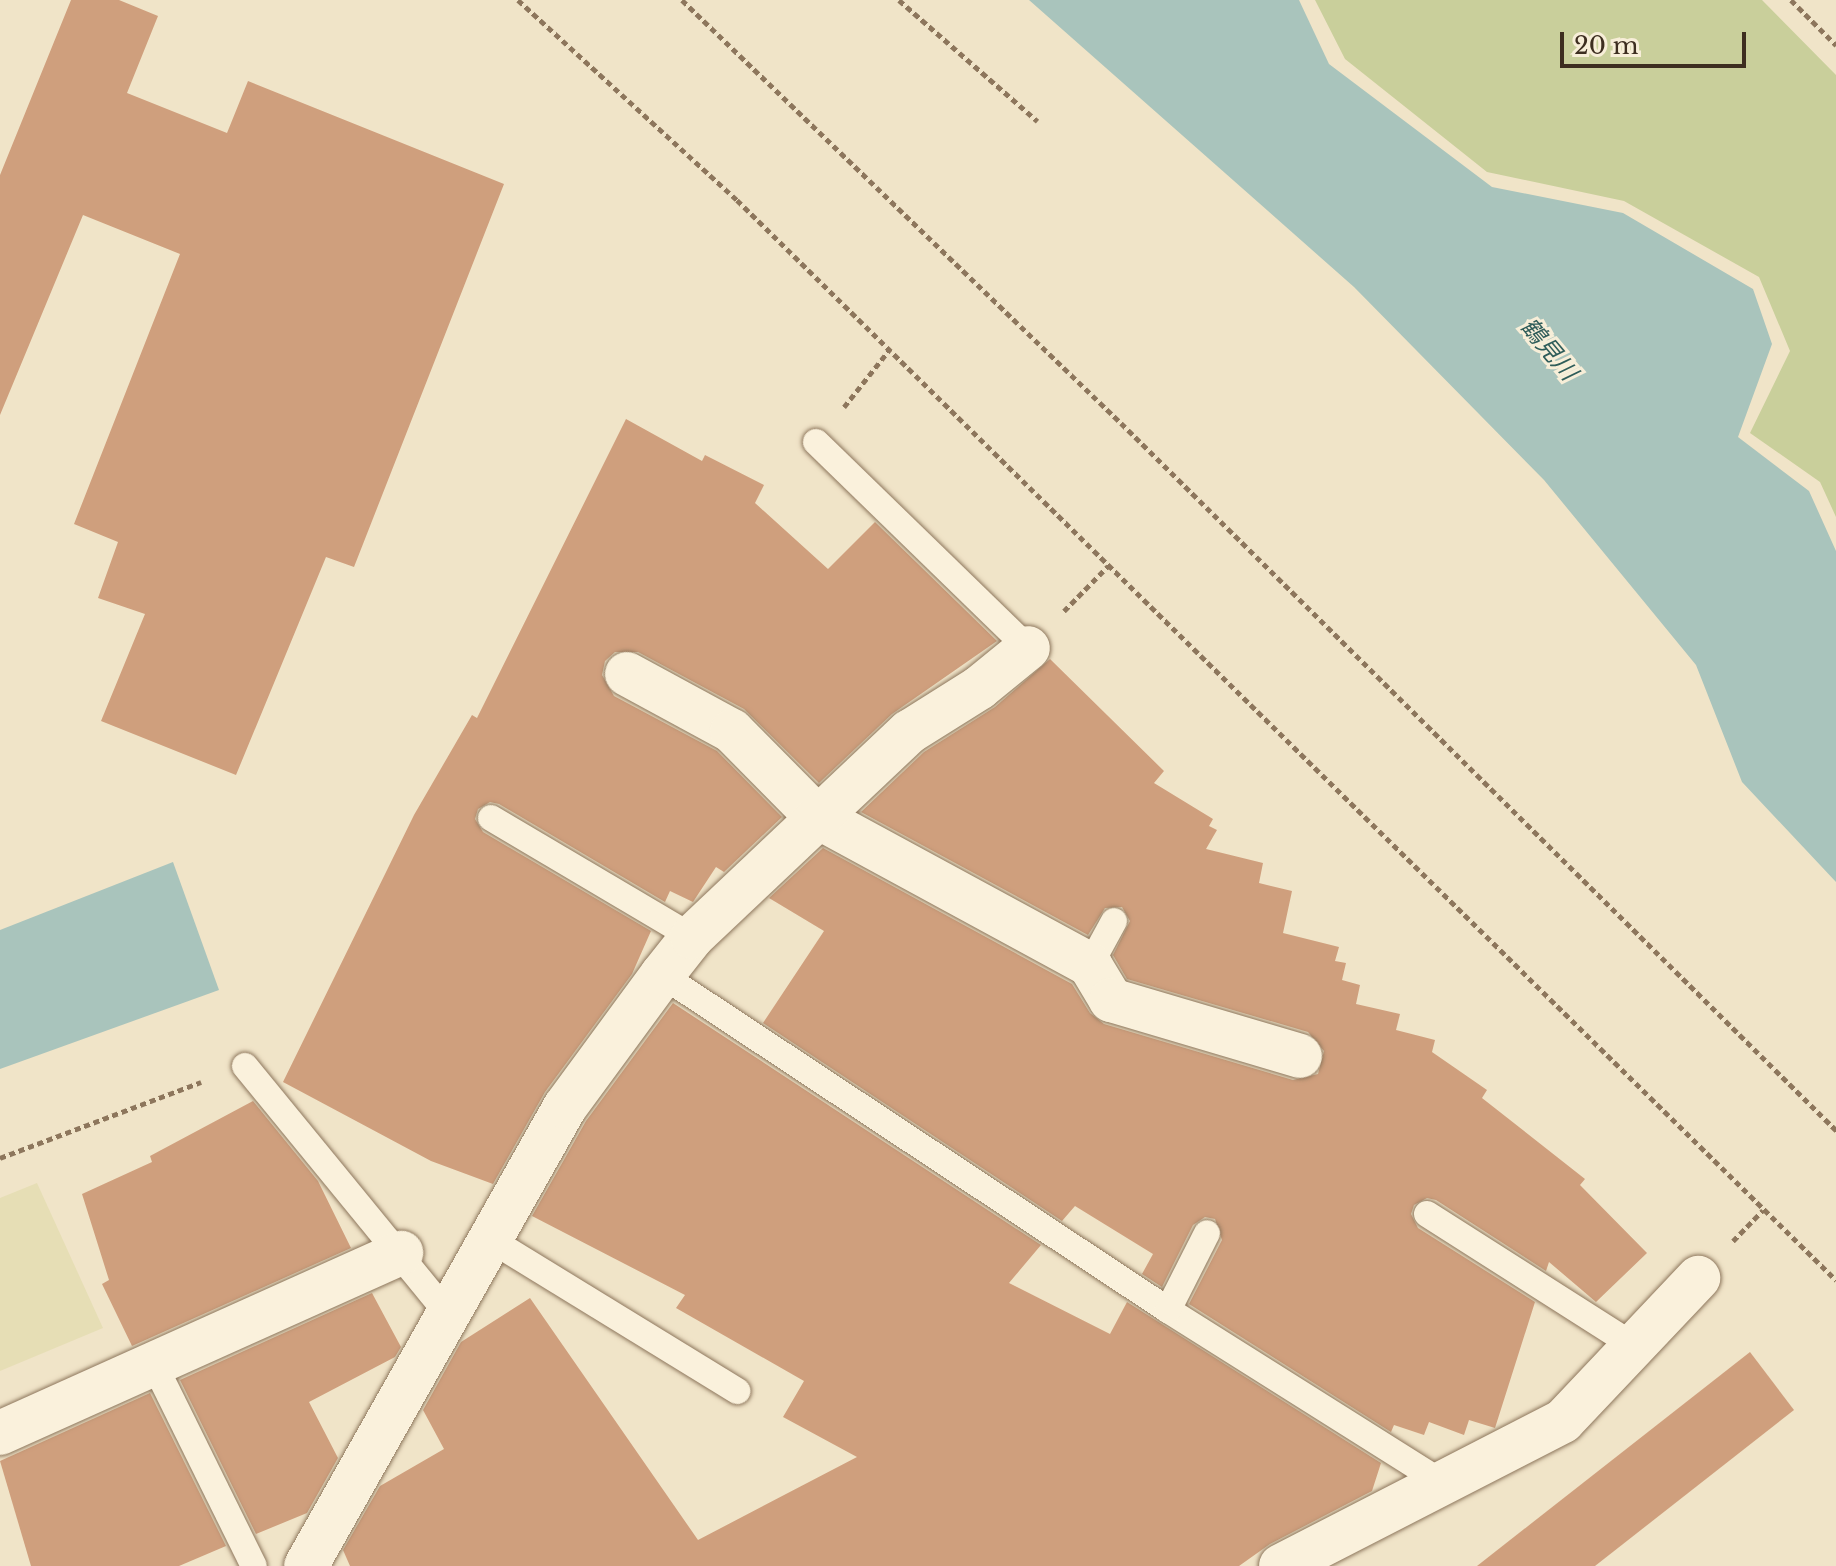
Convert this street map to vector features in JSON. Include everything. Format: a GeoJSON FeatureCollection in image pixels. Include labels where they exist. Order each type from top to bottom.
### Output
{"type":"FeatureCollection","features":[{"type":"Feature","properties":{"kind":"street"},"geometry":{"type":"LineString","coordinates":[[306,1566],[565,1107],[662,975],[692,937],[816,816],[909,732],[979,688],[1028,648]]}},
{"type":"Feature","properties":{"kind":"street"},"geometry":{"type":"LineString","coordinates":[[627,674],[732,731],[816,816],[1090,965],[1111,1000],[1300,1056]]}},
{"type":"Feature","properties":{"kind":"street"},"geometry":{"type":"LineString","coordinates":[[0,1433],[401,1253]]}},
{"type":"Feature","properties":{"kind":"street"},"geometry":{"type":"LineString","coordinates":[[1281,1566],[1563,1421],[1631,1344],[1698,1278]]}},
{"type":"Feature","properties":{"kind":"lane"},"geometry":{"type":"LineString","coordinates":[[816,442],[1028,648]]}},
{"type":"Feature","properties":{"kind":"lane"},"geometry":{"type":"LineString","coordinates":[[491,818],[692,937]]}},
{"type":"Feature","properties":{"kind":"lane"},"geometry":{"type":"LineString","coordinates":[[1090,965],[1114,921]]}},
{"type":"Feature","properties":{"kind":"lane"},"geometry":{"type":"LineString","coordinates":[[662,975],[1168,1310],[1443,1483]]}},
{"type":"Feature","properties":{"kind":"lane"},"geometry":{"type":"LineString","coordinates":[[245,1066],[447,1313]]}},
{"type":"Feature","properties":{"kind":"lane"},"geometry":{"type":"LineString","coordinates":[[1427,1214],[1631,1344]]}},
{"type":"Feature","properties":{"kind":"lane"},"geometry":{"type":"LineString","coordinates":[[1168,1310],[1207,1233]]}},
{"type":"Feature","properties":{"kind":"lane"},"geometry":{"type":"LineString","coordinates":[[491,1240],[737,1391]]}},
{"type":"Feature","properties":{"kind":"lane"},"geometry":{"type":"LineString","coordinates":[[154,1364],[254,1566]]}},
{"type":"Feature","properties":{"kind":"path"},"geometry":{"type":"LineString","coordinates":[[518,0],[890,349],[1836,1280]]}},
{"type":"Feature","properties":{"kind":"path"},"geometry":{"type":"LineString","coordinates":[[682,0],[1121,423],[1836,1130]]}},
{"type":"Feature","properties":{"kind":"path"},"geometry":{"type":"LineString","coordinates":[[899,0],[1037,121]]}},
{"type":"Feature","properties":{"kind":"path"},"geometry":{"type":"LineString","coordinates":[[1791,0],[1836,45]]}},
{"type":"Feature","properties":{"kind":"path"},"geometry":{"type":"LineString","coordinates":[[816,442],[890,349]]}},
{"type":"Feature","properties":{"kind":"path"},"geometry":{"type":"LineString","coordinates":[[0,1158],[245,1066]]}},
{"type":"Feature","properties":{"kind":"shaded area"},"geometry":{"type":"Polygon","coordinates":[[[37,1183],[103,1328],[0,1371],[0,1198],[37,1183]]]}},
{"type":"Feature","properties":{"kind":"green space"},"geometry":{"type":"Polygon","coordinates":[[[1315,0],[1762,0],[1836,75],[1836,517],[1820,482],[1750,433],[1790,351],[1759,277],[1624,201],[1487,172],[1345,59],[1315,0]]]}},
{"type":"Feature","properties":{"kind":"water","name":"鶴見川"},"geometry":{"type":"Polygon","coordinates":[[[1029,0],[1299,0],[1329,64],[1492,187],[1623,213],[1753,289],[1772,344],[1738,437],[1809,491],[1836,551],[1836,882],[1742,782],[1696,665],[1544,480],[1354,287],[1029,0]]]}},
{"type":"Feature","properties":{"kind":"water"},"geometry":{"type":"Polygon","coordinates":[[[173,862],[219,990],[0,1069],[0,930],[173,862]]]}},
{"type":"Feature","properties":{"kind":"building"},"geometry":{"type":"Polygon","coordinates":[[[71,0],[119,0],[158,16],[127,93],[227,133],[248,81],[504,184],[354,567],[326,557],[236,775],[101,721],[145,614],[98,598],[118,542],[74,524],[180,254],[83,215],[0,415],[0,175],[71,0]]]}},
{"type":"Feature","properties":{"kind":"building"},"geometry":{"type":"Polygon","coordinates":[[[626,419],[702,461],[705,455],[764,485],[755,503],[828,569],[875,522],[997,641],[892,714],[819,783],[744,709],[638,652],[615,652],[605,661],[602,675],[614,696],[717,751],[782,817],[724,872],[716,867],[693,902],[670,891],[665,902],[499,804],[490,802],[478,809],[475,819],[483,832],[651,931],[632,974],[545,1092],[493,1184],[431,1161],[283,1082],[414,815],[472,715],[477,718],[626,419]]]}},
{"type":"Feature","properties":{"kind":"building"},"geometry":{"type":"Polygon","coordinates":[[[1050,659],[1164,771],[1154,783],[1213,819],[1209,826],[1217,830],[1206,849],[1263,863],[1259,883],[1292,891],[1283,933],[1339,947],[1335,961],[1346,963],[1342,980],[1360,985],[1356,1004],[1400,1014],[1396,1030],[1435,1040],[1432,1052],[1487,1090],[1482,1098],[1585,1179],[1580,1185],[1647,1253],[1596,1302],[1549,1262],[1546,1271],[1436,1200],[1427,1198],[1414,1205],[1411,1214],[1418,1228],[1535,1302],[1495,1428],[1469,1420],[1464,1435],[1429,1422],[1424,1435],[1394,1425],[1391,1432],[1189,1304],[1222,1240],[1215,1219],[1205,1217],[1193,1225],[1162,1287],[1142,1274],[1153,1254],[1075,1206],[1062,1221],[763,1023],[824,931],[769,898],[823,848],[1072,984],[1090,1013],[1104,1024],[1293,1080],[1318,1074],[1324,1051],[1308,1032],[1127,979],[1113,955],[1130,921],[1122,907],[1105,908],[1088,935],[861,812],[924,752],[995,707],[1050,659]]]}},
{"type":"Feature","properties":{"kind":"building"},"geometry":{"type":"Polygon","coordinates":[[[673,1003],[1041,1245],[1009,1283],[1110,1334],[1127,1302],[1381,1463],[1372,1491],[1270,1544],[1239,1566],[350,1566],[343,1550],[380,1486],[444,1449],[423,1410],[461,1342],[530,1298],[698,1540],[857,1457],[783,1417],[804,1381],[676,1308],[685,1295],[532,1216],[586,1121],[673,1003]]]}},
{"type":"Feature","properties":{"kind":"building"},"geometry":{"type":"Polygon","coordinates":[[[253,1101],[318,1181],[351,1248],[132,1346],[102,1284],[109,1280],[82,1194],[152,1162],[150,1156],[253,1101]]]}},
{"type":"Feature","properties":{"kind":"building"},"geometry":{"type":"Polygon","coordinates":[[[372,1293],[401,1347],[395,1357],[309,1402],[338,1458],[307,1513],[256,1534],[180,1380],[372,1293]]]}},
{"type":"Feature","properties":{"kind":"building"},"geometry":{"type":"Polygon","coordinates":[[[1750,1352],[1794,1410],[1595,1566],[1477,1566],[1750,1352]]]}},
{"type":"Feature","properties":{"kind":"building"},"geometry":{"type":"Polygon","coordinates":[[[150,1393],[226,1546],[179,1566],[31,1566],[0,1461],[150,1393]]]}}]}
